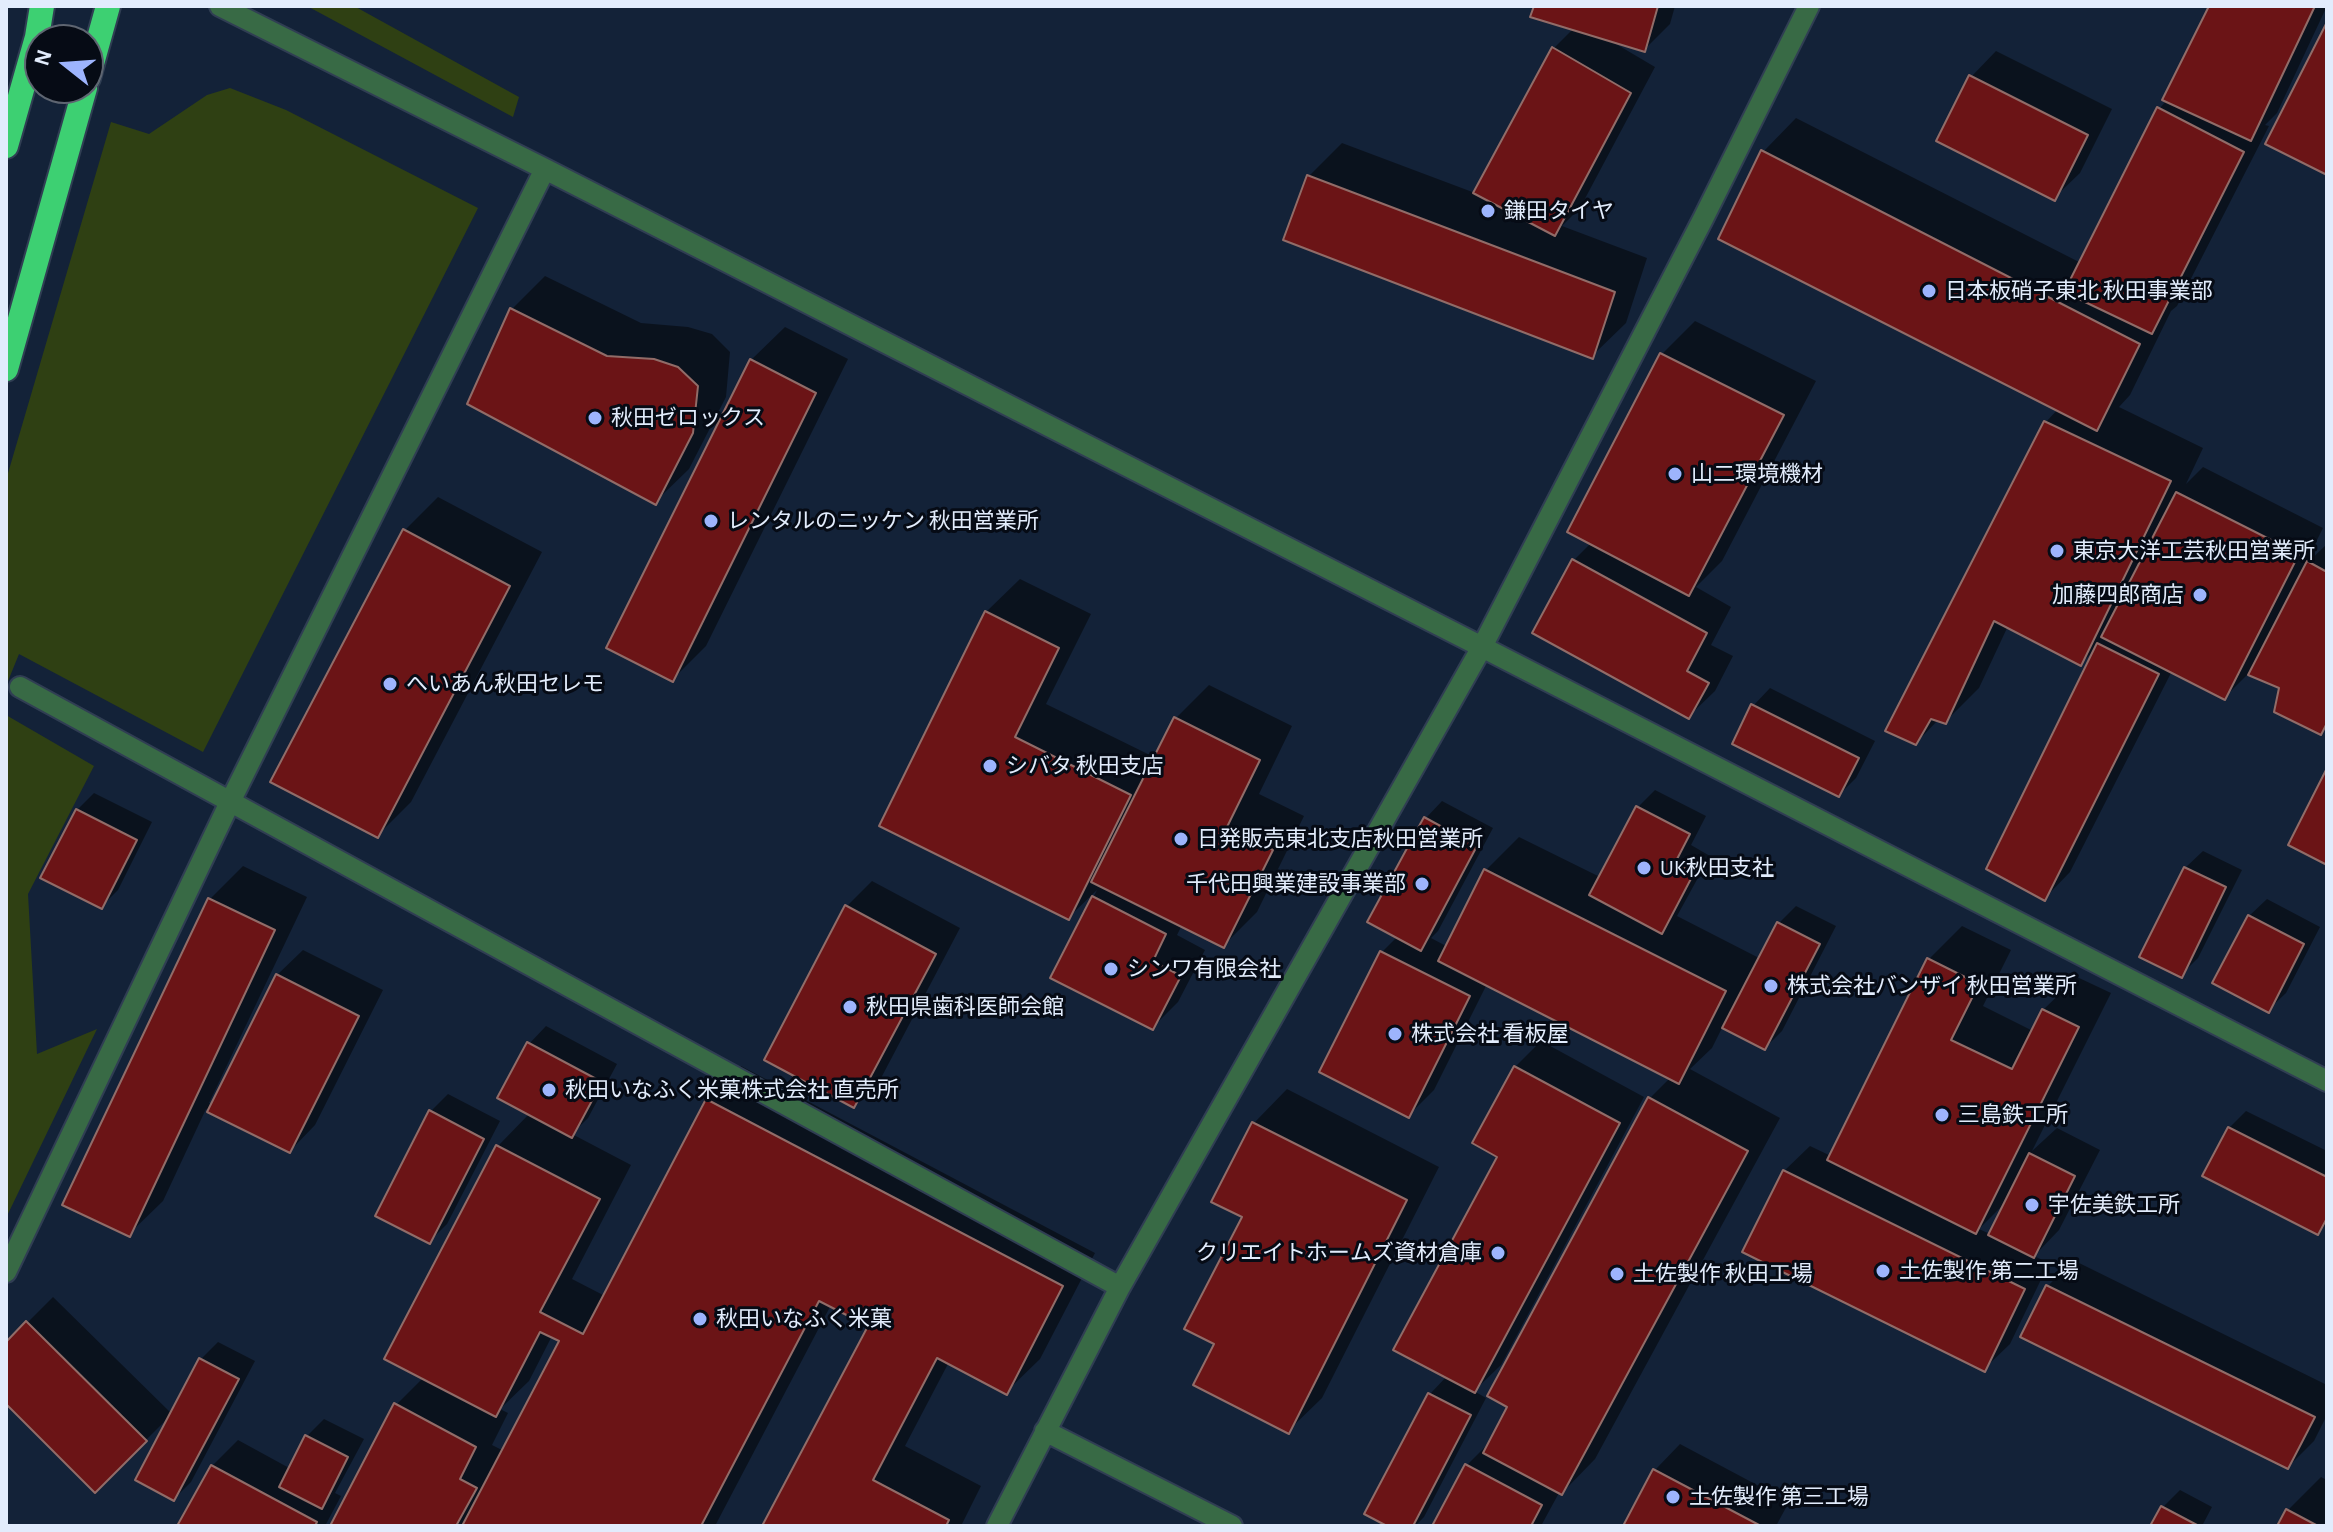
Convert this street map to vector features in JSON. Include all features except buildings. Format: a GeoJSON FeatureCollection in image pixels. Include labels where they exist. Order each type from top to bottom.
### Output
{"type":"FeatureCollection","features":[{"type":"Feature","properties":{"kind":"highway"},"geometry":{"type":"LineString","coordinates":[[6,146],[37,37],[42,6]]}},
{"type":"Feature","properties":{"kind":"highway"},"geometry":{"type":"LineString","coordinates":[[6,369],[81,104]]}},
{"type":"Feature","properties":{"kind":"street"},"geometry":{"type":"LineString","coordinates":[[220,6],[1482,647],[2327,1081]]}},
{"type":"Feature","properties":{"kind":"street"},"geometry":{"type":"LineString","coordinates":[[997,1526],[1120,1287],[1482,647],[1696,233],[1809,6]]}},
{"type":"Feature","properties":{"kind":"street"},"geometry":{"type":"LineString","coordinates":[[6,1272],[230,802],[545,169]]}},
{"type":"Feature","properties":{"kind":"street"},"geometry":{"type":"LineString","coordinates":[[20,687],[1120,1287]]}},
{"type":"Feature","properties":{"kind":"street"},"geometry":{"type":"LineString","coordinates":[[1045,1431],[1232,1526]]}},
{"type":"Feature","properties":{"kind":"green space"},"geometry":{"type":"Polygon","coordinates":[[[307,6],[354,6],[519,97],[513,117],[307,6]]]}},
{"type":"Feature","properties":{"kind":"green space"},"geometry":{"type":"Polygon","coordinates":[[[230,88],[286,110],[478,208],[203,752],[19,654],[6,686],[6,480],[111,122],[149,134],[207,95],[230,88]]]}},
{"type":"Feature","properties":{"kind":"green space"},"geometry":{"type":"Polygon","coordinates":[[[6,715],[94,766],[28,894],[37,1054],[97,1029],[6,1218],[6,715]]]}},
{"type":"Feature","properties":{"kind":"place","name":"鎌田タイヤ"},"geometry":{"type":"Point","coordinates":[1488,211]}},
{"type":"Feature","properties":{"kind":"place","name":"日本板硝子東北 秋田事業部"},"geometry":{"type":"Point","coordinates":[1929,291]}},
{"type":"Feature","properties":{"kind":"place","name":"秋田ゼロックス"},"geometry":{"type":"Point","coordinates":[595,418]}},
{"type":"Feature","properties":{"kind":"place","name":"山二環境機材"},"geometry":{"type":"Point","coordinates":[1675,474]}},
{"type":"Feature","properties":{"kind":"place","name":"レンタルのニッケン 秋田営業所"},"geometry":{"type":"Point","coordinates":[711,521]}},
{"type":"Feature","properties":{"kind":"place","name":"東京大洋工芸秋田営業所"},"geometry":{"type":"Point","coordinates":[2057,551]}},
{"type":"Feature","properties":{"kind":"place","name":"加藤四郎商店"},"geometry":{"type":"Point","coordinates":[2200,595]}},
{"type":"Feature","properties":{"kind":"place","name":"へいあん秋田セレモ"},"geometry":{"type":"Point","coordinates":[390,684]}},
{"type":"Feature","properties":{"kind":"place","name":"シバタ 秋田支店"},"geometry":{"type":"Point","coordinates":[990,766]}},
{"type":"Feature","properties":{"kind":"place","name":"日発販売東北支店秋田営業所"},"geometry":{"type":"Point","coordinates":[1181,839]}},
{"type":"Feature","properties":{"kind":"place","name":"UK秋田支社"},"geometry":{"type":"Point","coordinates":[1644,868]}},
{"type":"Feature","properties":{"kind":"place","name":"千代田興業建設事業部"},"geometry":{"type":"Point","coordinates":[1422,884]}},
{"type":"Feature","properties":{"kind":"place","name":"シンワ有限会社"},"geometry":{"type":"Point","coordinates":[1111,969]}},
{"type":"Feature","properties":{"kind":"place","name":"株式会社バンザイ 秋田営業所"},"geometry":{"type":"Point","coordinates":[1771,986]}},
{"type":"Feature","properties":{"kind":"place","name":"秋田県歯科医師会館"},"geometry":{"type":"Point","coordinates":[850,1007]}},
{"type":"Feature","properties":{"kind":"place","name":"株式会社 看板屋"},"geometry":{"type":"Point","coordinates":[1395,1034]}},
{"type":"Feature","properties":{"kind":"place","name":"秋田いなふく米菓株式会社 直売所"},"geometry":{"type":"Point","coordinates":[549,1090]}},
{"type":"Feature","properties":{"kind":"place","name":"三島鉄工所"},"geometry":{"type":"Point","coordinates":[1942,1115]}},
{"type":"Feature","properties":{"kind":"place","name":"宇佐美鉄工所"},"geometry":{"type":"Point","coordinates":[2032,1205]}},
{"type":"Feature","properties":{"kind":"place","name":"クリエイトホームズ資材倉庫"},"geometry":{"type":"Point","coordinates":[1498,1253]}},
{"type":"Feature","properties":{"kind":"place","name":"土佐製作 第二工場"},"geometry":{"type":"Point","coordinates":[1883,1271]}},
{"type":"Feature","properties":{"kind":"place","name":"土佐製作 秋田工場"},"geometry":{"type":"Point","coordinates":[1617,1274]}},
{"type":"Feature","properties":{"kind":"place","name":"秋田いなふく米菓"},"geometry":{"type":"Point","coordinates":[700,1319]}},
{"type":"Feature","properties":{"kind":"place","name":"土佐製作 第三工場"},"geometry":{"type":"Point","coordinates":[1673,1497]}}]}
